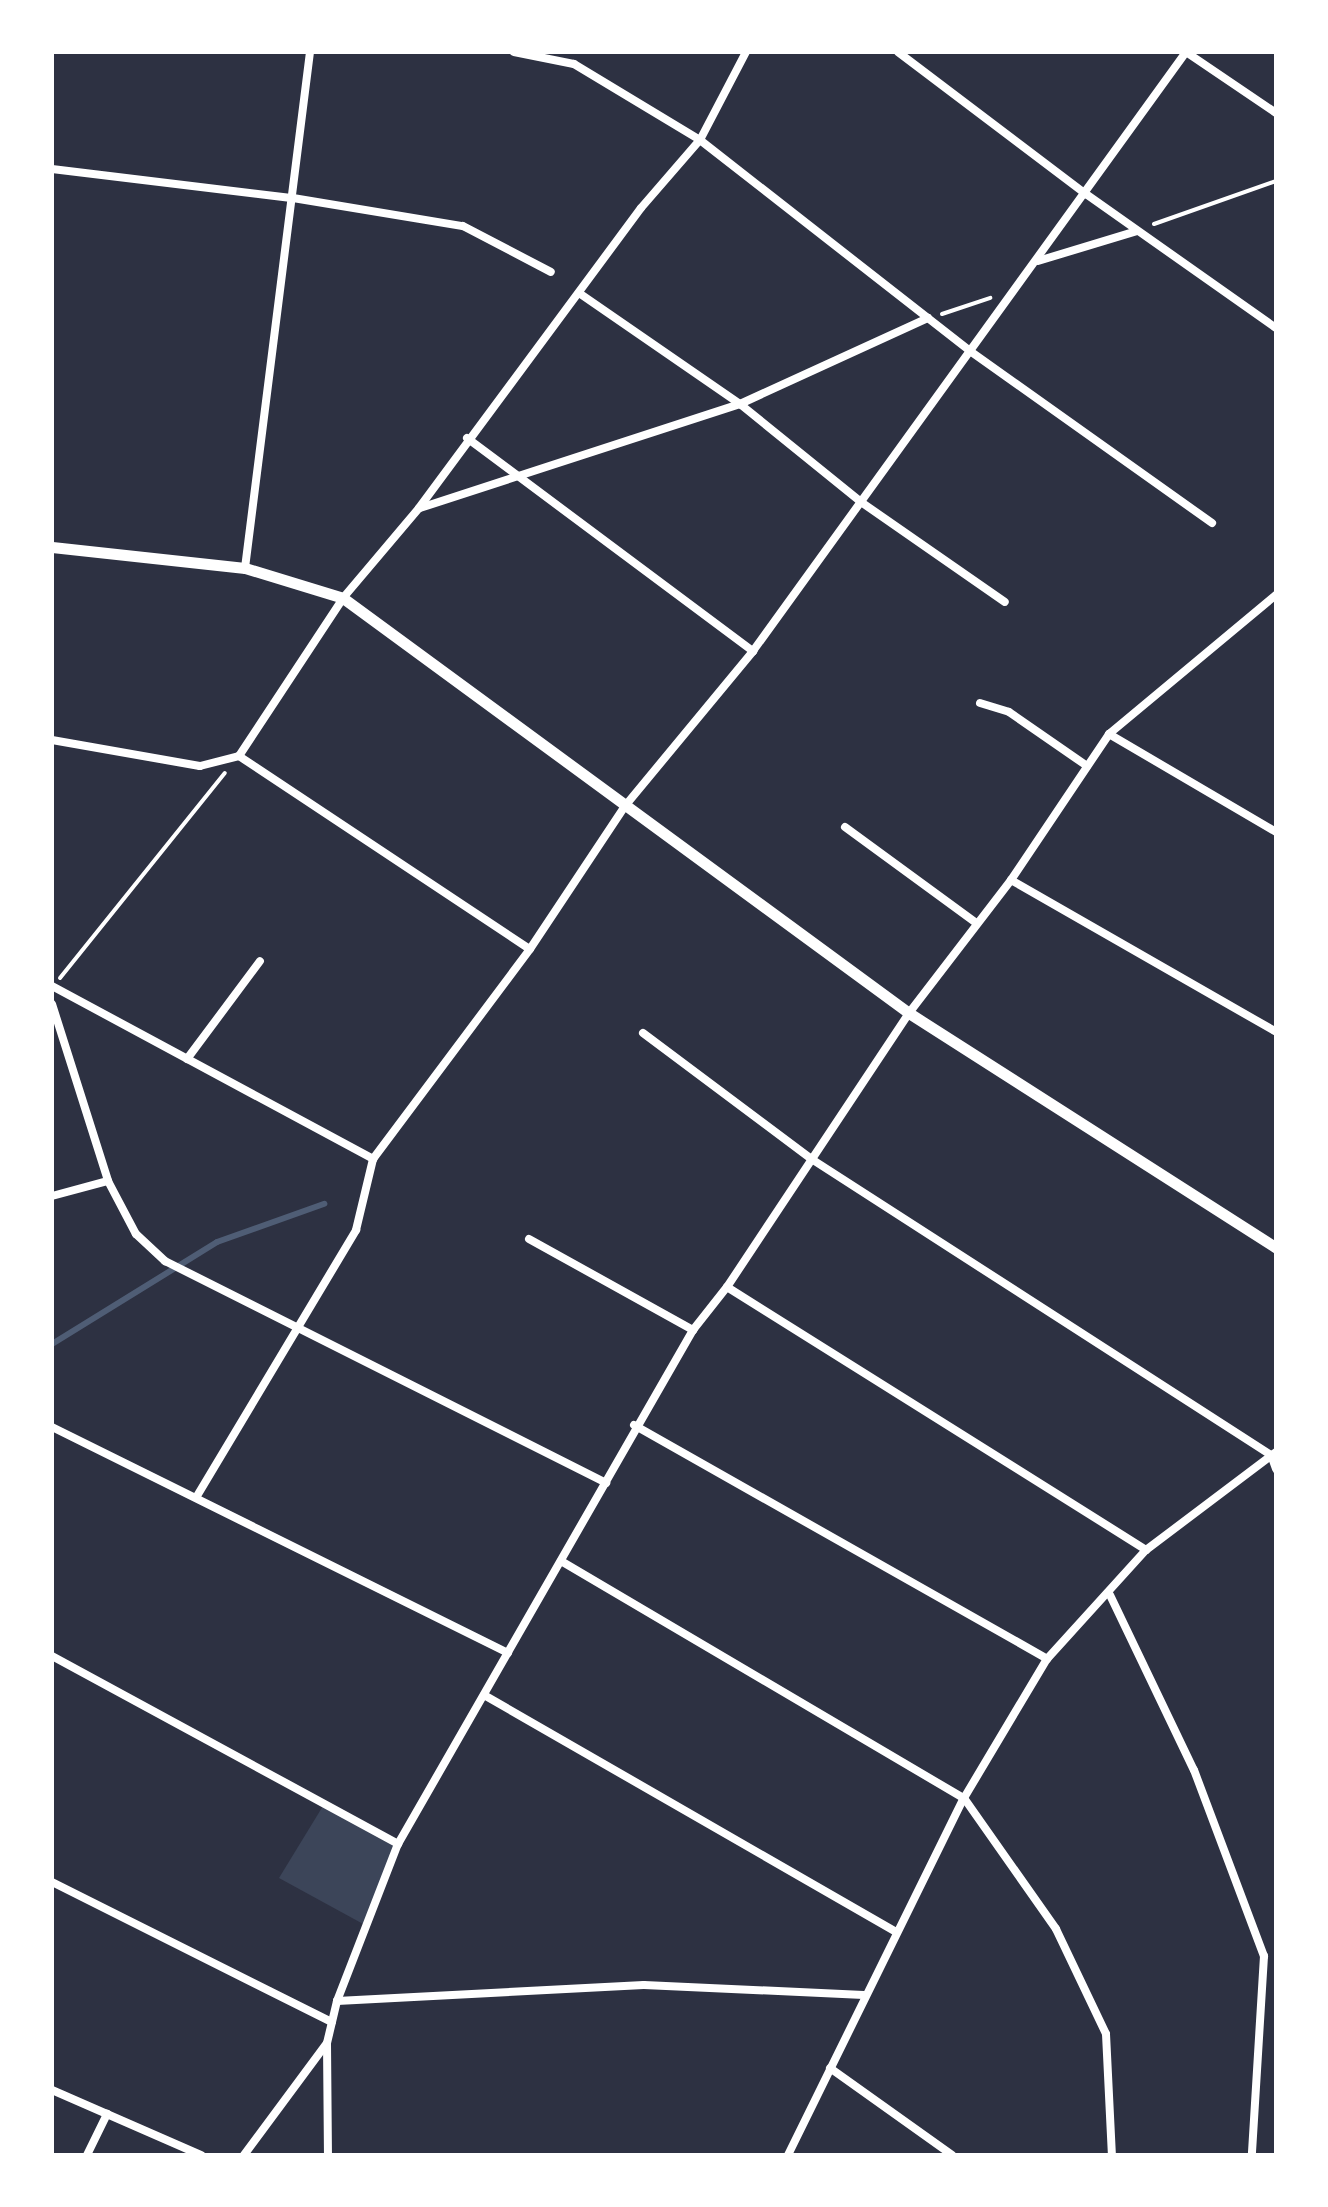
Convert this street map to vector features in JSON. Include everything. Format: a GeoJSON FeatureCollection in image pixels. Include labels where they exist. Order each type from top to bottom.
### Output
{"type":"FeatureCollection","features":[{"type":"Feature","properties":{"kind":"street"},"geometry":{"type":"LineString","coordinates":[[245,568],[310,52]]}},
{"type":"Feature","properties":{"kind":"street"},"geometry":{"type":"LineString","coordinates":[[514,52],[574,64],[700,140],[970,351],[1212,523]]}},
{"type":"Feature","properties":{"kind":"street"},"geometry":{"type":"LineString","coordinates":[[52,740],[200,766],[239,756],[343,598],[419,508],[467,438],[641,208],[700,140],[746,52]]}},
{"type":"Feature","properties":{"kind":"street"},"geometry":{"type":"LineString","coordinates":[[898,52],[1086,194],[1276,328]]}},
{"type":"Feature","properties":{"kind":"street"},"geometry":{"type":"LineString","coordinates":[[197,1496],[356,1230],[373,1159],[530,949],[625,806],[753,651],[1186,52],[1276,113]]}},
{"type":"Feature","properties":{"kind":"street"},"geometry":{"type":"LineString","coordinates":[[52,169],[293,198],[463,226],[551,272]]}},
{"type":"Feature","properties":{"kind":"street"},"geometry":{"type":"LineString","coordinates":[[1036,262],[1137,231]]}},
{"type":"Feature","properties":{"kind":"street"},"geometry":{"type":"LineString","coordinates":[[579,293],[740,404],[861,502],[1005,602]]}},
{"type":"Feature","properties":{"kind":"street"},"geometry":{"type":"LineString","coordinates":[[419,508],[740,404],[928,318]]}},
{"type":"Feature","properties":{"kind":"street"},"geometry":{"type":"LineString","coordinates":[[467,438],[753,651]]}},
{"type":"Feature","properties":{"kind":"street"},"geometry":{"type":"LineString","coordinates":[[52,547],[245,568],[343,598],[909,1013],[1276,1248]]}},
{"type":"Feature","properties":{"kind":"street"},"geometry":{"type":"LineString","coordinates":[[328,2155],[327,2043],[337,2001],[398,1844],[606,1483],[634,1425],[693,1330],[727,1287],[909,1013],[975,922],[1011,880],[1109,734],[1276,595]]}},
{"type":"Feature","properties":{"kind":"street"},"geometry":{"type":"LineString","coordinates":[[980,703],[1009,712],[1087,766]]}},
{"type":"Feature","properties":{"kind":"street"},"geometry":{"type":"LineString","coordinates":[[1109,734],[1276,832]]}},
{"type":"Feature","properties":{"kind":"street"},"geometry":{"type":"LineString","coordinates":[[239,756],[530,949]]}},
{"type":"Feature","properties":{"kind":"street"},"geometry":{"type":"LineString","coordinates":[[845,827],[975,922]]}},
{"type":"Feature","properties":{"kind":"street"},"geometry":{"type":"LineString","coordinates":[[1011,880],[1276,1032]]}},
{"type":"Feature","properties":{"kind":"street"},"geometry":{"type":"LineString","coordinates":[[187,1059],[260,961]]}},
{"type":"Feature","properties":{"kind":"street"},"geometry":{"type":"LineString","coordinates":[[53,987],[373,1159]]}},
{"type":"Feature","properties":{"kind":"street"},"geometry":{"type":"LineString","coordinates":[[52,1004],[108,1181],[136,1234],[165,1261],[606,1483]]}},
{"type":"Feature","properties":{"kind":"street"},"geometry":{"type":"LineString","coordinates":[[643,1033],[813,1160],[1273,1453],[1276,1469]]}},
{"type":"Feature","properties":{"kind":"street"},"geometry":{"type":"LineString","coordinates":[[52,1196],[108,1181]]}},
{"type":"Feature","properties":{"kind":"street"},"geometry":{"type":"LineString","coordinates":[[529,1239],[693,1330]]}},
{"type":"Feature","properties":{"kind":"street"},"geometry":{"type":"LineString","coordinates":[[727,1287],[1146,1550]]}},
{"type":"Feature","properties":{"kind":"street"},"geometry":{"type":"LineString","coordinates":[[634,1425],[1047,1659]]}},
{"type":"Feature","properties":{"kind":"street"},"geometry":{"type":"LineString","coordinates":[[52,1427],[197,1496],[508,1653]]}},
{"type":"Feature","properties":{"kind":"street"},"geometry":{"type":"LineString","coordinates":[[788,2155],[895,1931],[964,1798],[1047,1659],[1110,1595],[1146,1550],[1273,1453]]}},
{"type":"Feature","properties":{"kind":"street"},"geometry":{"type":"LineString","coordinates":[[561,1561],[964,1798],[1056,1929],[1106,2034],[1112,2155]]}},
{"type":"Feature","properties":{"kind":"street"},"geometry":{"type":"LineString","coordinates":[[1110,1595],[1194,1770],[1264,1956],[1252,2155]]}},
{"type":"Feature","properties":{"kind":"street"},"geometry":{"type":"LineString","coordinates":[[52,1656],[398,1844]]}},
{"type":"Feature","properties":{"kind":"street"},"geometry":{"type":"LineString","coordinates":[[484,1695],[895,1931]]}},
{"type":"Feature","properties":{"kind":"street"},"geometry":{"type":"LineString","coordinates":[[52,1882],[332,2022]]}},
{"type":"Feature","properties":{"kind":"street"},"geometry":{"type":"LineString","coordinates":[[337,2001],[644,1985],[864,1995]]}},
{"type":"Feature","properties":{"kind":"street"},"geometry":{"type":"LineString","coordinates":[[244,2155],[327,2043]]}},
{"type":"Feature","properties":{"kind":"street"},"geometry":{"type":"LineString","coordinates":[[830,2068],[952,2155]]}},
{"type":"Feature","properties":{"kind":"street"},"geometry":{"type":"LineString","coordinates":[[52,2090],[201,2155]]}},
{"type":"Feature","properties":{"kind":"street"},"geometry":{"type":"LineString","coordinates":[[87,2155],[107,2114]]}},
{"type":"Feature","properties":{"kind":"path"},"geometry":{"type":"LineString","coordinates":[[1137,231],[1276,181]]}},
{"type":"Feature","properties":{"kind":"path"},"geometry":{"type":"LineString","coordinates":[[928,318],[1015,290]]}},
{"type":"Feature","properties":{"kind":"path"},"geometry":{"type":"LineString","coordinates":[[53,987],[239,756]]}},
{"type":"Feature","properties":{"kind":"shaded area"},"geometry":{"type":"Polygon","coordinates":[[[323,1806],[396,1844],[365,1925],[279,1878],[323,1806]]]}},
{"type":"Feature","properties":{"kind":"waterway"},"geometry":{"type":"LineString","coordinates":[[52,1344],[217,1242],[324,1204]]}}]}
